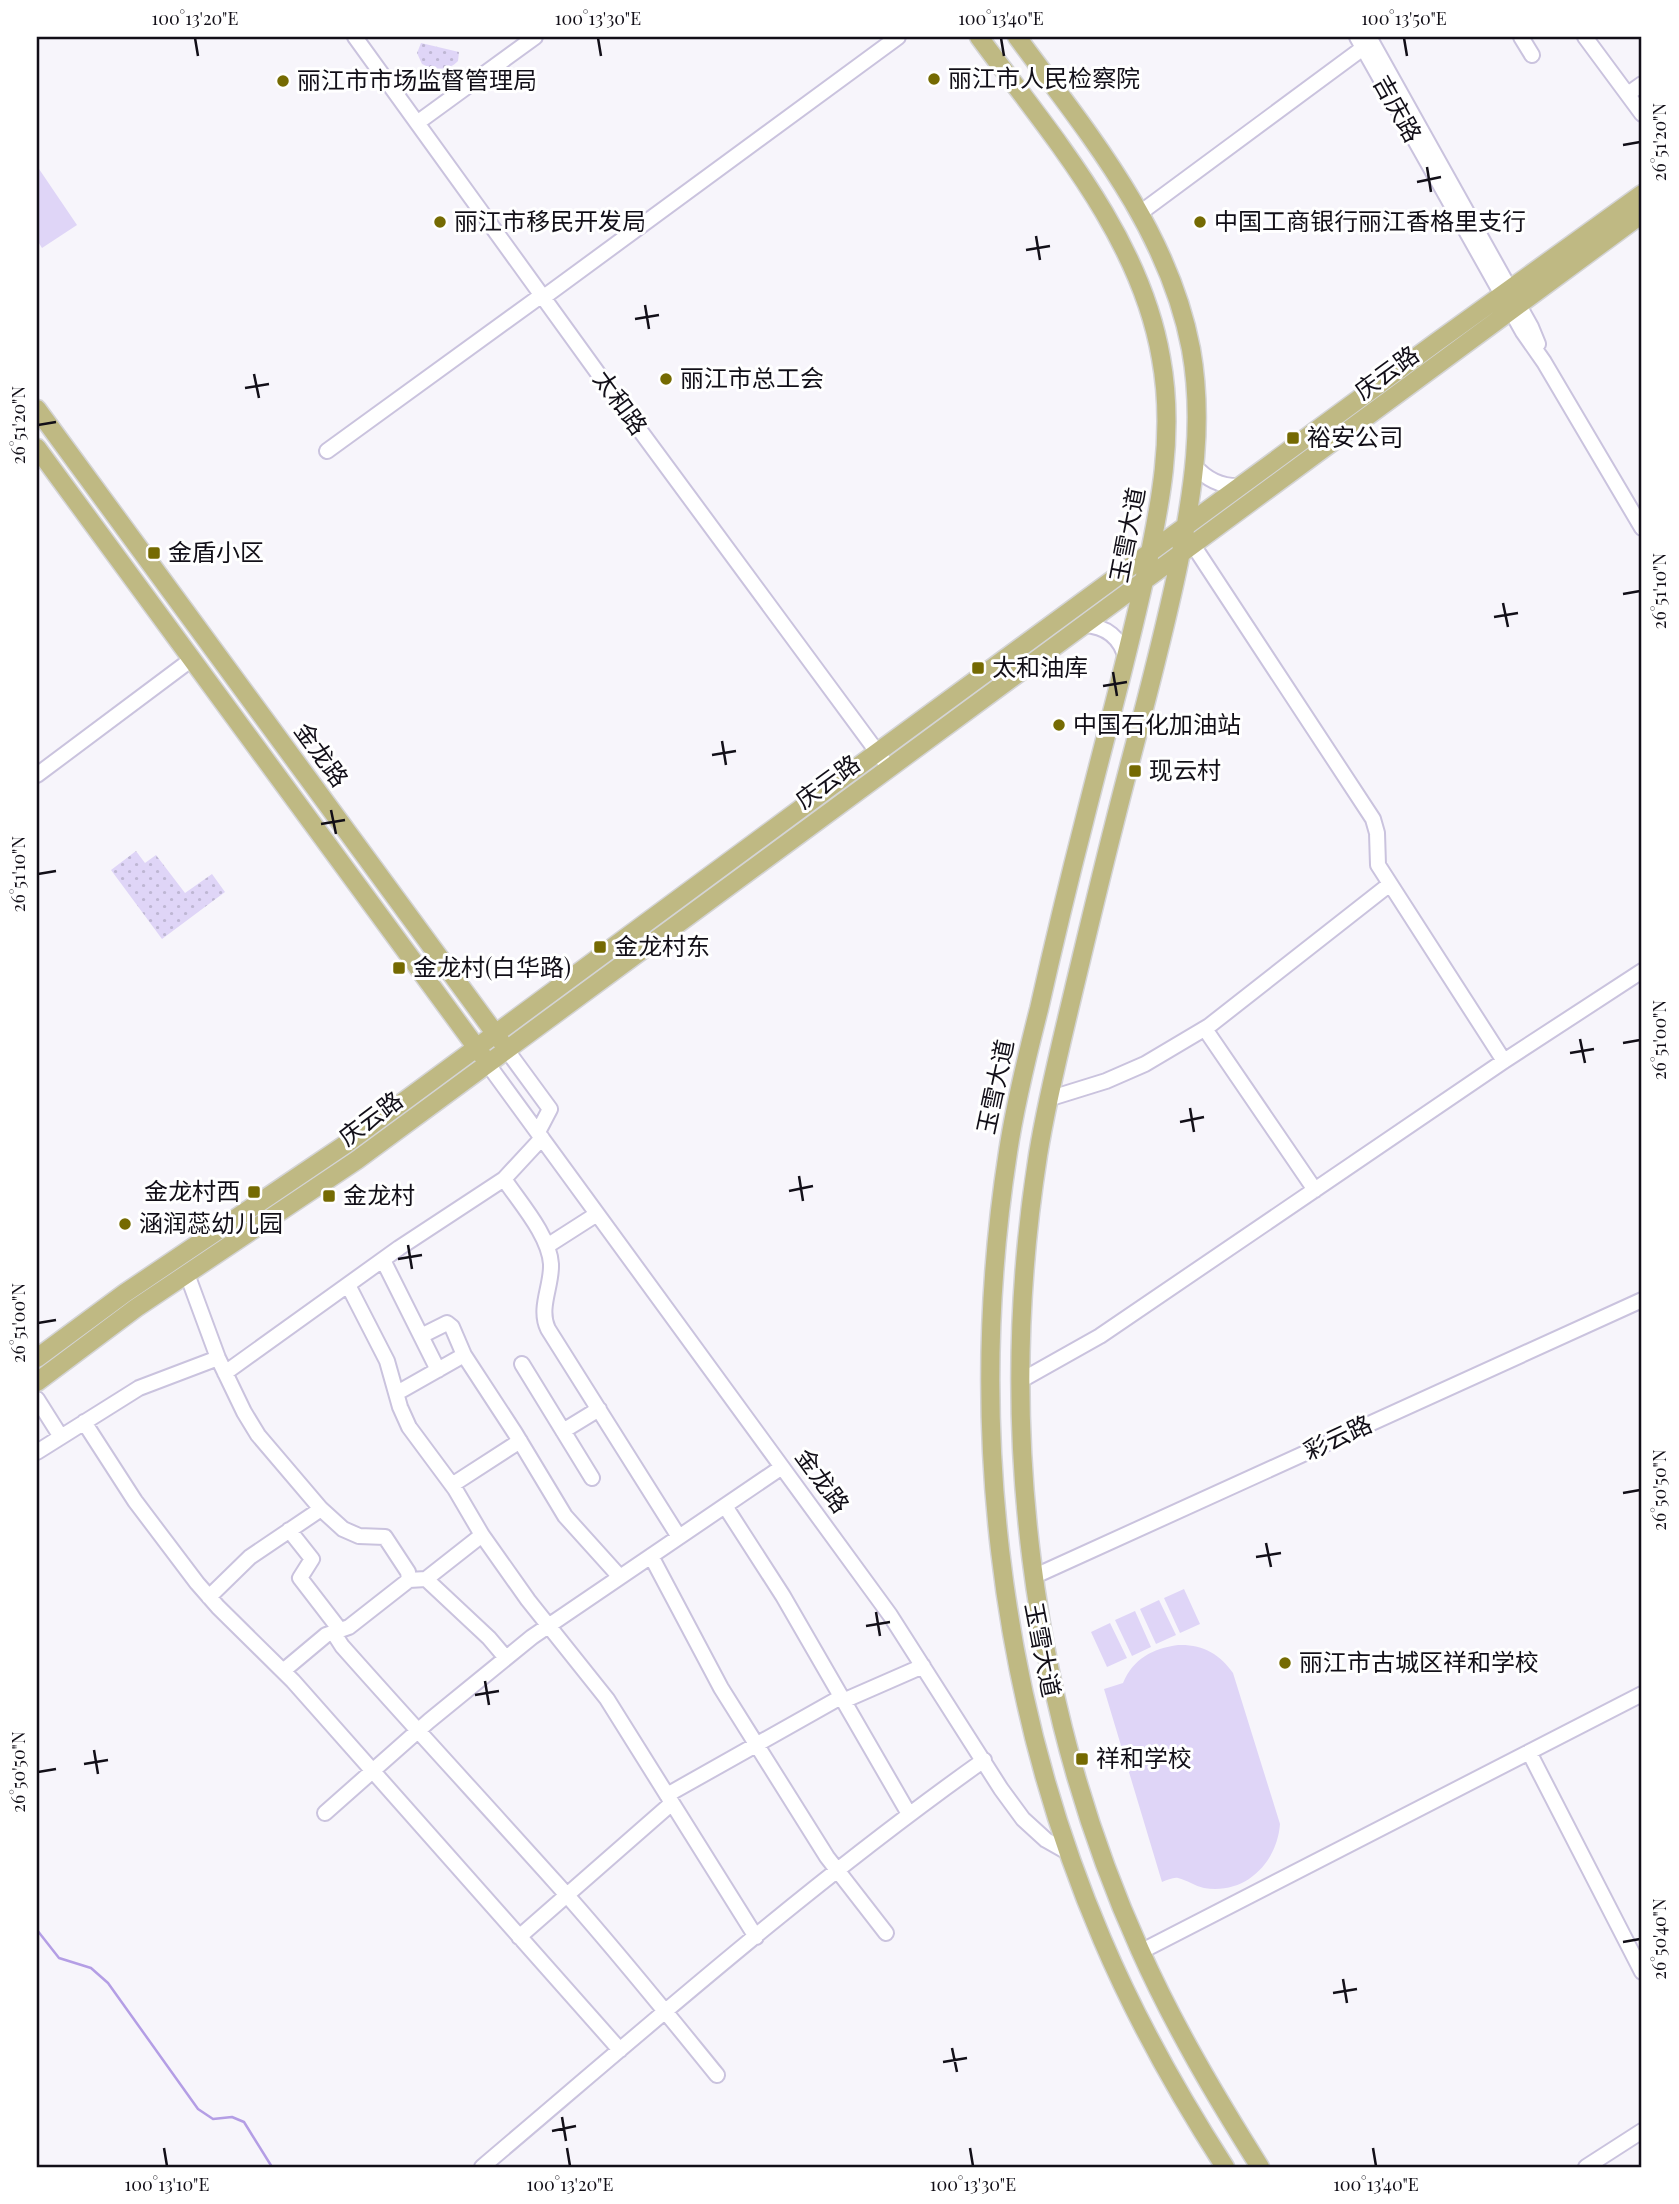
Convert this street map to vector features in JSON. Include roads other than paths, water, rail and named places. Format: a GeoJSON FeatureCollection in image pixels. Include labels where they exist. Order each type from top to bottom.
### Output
{"type":"FeatureCollection","features":[{"type":"Feature","properties":{"kind":"main road","name":"玉雪大道"},"geometry":{"type":"LineString","coordinates":[[979,37],[1102,208],[1130,259],[1148,305],[1161,354],[1167,414],[1165,468],[1150,553],[1019,1093],[1002,1195],[992,1317],[991,1432],[996,1509],[1006,1590],[1033,1731],[1069,1853],[1100,1935],[1137,2015],[1224,2167]]}},
{"type":"Feature","properties":{"kind":"main road","name":"玉雪大道"},"geometry":{"type":"LineString","coordinates":[[1017,37],[1140,213],[1166,266],[1186,326],[1198,430],[1185,527],[1186,550],[1113,827],[1048,1099],[1038,1157],[1028,1239],[1020,1381],[1023,1466],[1035,1576],[1048,1658],[1077,1783],[1105,1865],[1140,1952],[1178,2030],[1260,2167]]}},
{"type":"Feature","properties":{"kind":"main road","name":"庆云路"},"geometry":{"type":"LineString","coordinates":[[37,1382],[93,1339],[357,1160],[1186,550],[1511,300],[1642,194]]}},
{"type":"Feature","properties":{"kind":"main road","name":"庆云路"},"geometry":{"type":"LineString","coordinates":[[37,1358],[125,1293],[346,1144],[1241,486],[1511,300],[1642,214]]}},
{"type":"Feature","properties":{"kind":"main road","name":"金龙路"},"geometry":{"type":"LineString","coordinates":[[37,409],[506,1049]]}},
{"type":"Feature","properties":{"kind":"main road","name":"金龙路"},"geometry":{"type":"LineString","coordinates":[[37,448],[487,1063]]}},
{"type":"Feature","properties":{"kind":"street","name":"太和路"},"geometry":{"type":"LineString","coordinates":[[355,37],[888,768]]}},
{"type":"Feature","properties":{"kind":"street"},"geometry":{"type":"LineString","coordinates":[[417,123],[535,37]]}},
{"type":"Feature","properties":{"kind":"street"},"geometry":{"type":"LineString","coordinates":[[327,451],[898,37]]}},
{"type":"Feature","properties":{"kind":"street"},"geometry":{"type":"LineString","coordinates":[[1521,37],[1532,55]]}},
{"type":"Feature","properties":{"kind":"street"},"geometry":{"type":"LineString","coordinates":[[1585,37],[1642,114]]}},
{"type":"Feature","properties":{"kind":"street"},"geometry":{"type":"LineString","coordinates":[[1140,213],[1363,40]]}},
{"type":"Feature","properties":{"kind":"street","name":"吉庆路"},"geometry":{"type":"LineString","coordinates":[[1363,40],[1544,362],[1642,528]]}},
{"type":"Feature","properties":{"kind":"street"},"geometry":{"type":"LineString","coordinates":[[1628,94],[1642,84]]}},
{"type":"Feature","properties":{"kind":"street"},"geometry":{"type":"LineString","coordinates":[[1195,466],[1212,481],[1226,486],[1241,486]]}},
{"type":"Feature","properties":{"kind":"street"},"geometry":{"type":"LineString","coordinates":[[1186,550],[1373,819],[1377,833],[1378,865],[1504,1061]]}},
{"type":"Feature","properties":{"kind":"street"},"geometry":{"type":"LineString","coordinates":[[1084,625],[1103,629],[1114,636],[1126,659]]}},
{"type":"Feature","properties":{"kind":"street"},"geometry":{"type":"LineString","coordinates":[[37,775],[192,659]]}},
{"type":"Feature","properties":{"kind":"street"},"geometry":{"type":"LineString","coordinates":[[1048,1099],[1135,1068],[1205,1029],[1390,884]]}},
{"type":"Feature","properties":{"kind":"street"},"geometry":{"type":"LineString","coordinates":[[1020,1381],[1100,1336],[1504,1061],[1642,971]]}},
{"type":"Feature","properties":{"kind":"street"},"geometry":{"type":"LineString","coordinates":[[1205,1029],[1315,1190]]}},
{"type":"Feature","properties":{"kind":"street","name":"金龙路"},"geometry":{"type":"LineString","coordinates":[[506,1049],[550,1109],[540,1135]]}},
{"type":"Feature","properties":{"kind":"street","name":"金龙路"},"geometry":{"type":"LineString","coordinates":[[487,1063],[890,1615],[1023,1819],[1046,1840],[1069,1853]]}},
{"type":"Feature","properties":{"kind":"street"},"geometry":{"type":"LineString","coordinates":[[225,1373],[383,1260],[504,1179],[540,1135]]}},
{"type":"Feature","properties":{"kind":"street"},"geometry":{"type":"LineString","coordinates":[[504,1179],[547,1246],[551,1270],[544,1312],[545,1323],[679,1537]]}},
{"type":"Feature","properties":{"kind":"street"},"geometry":{"type":"LineString","coordinates":[[547,1246],[597,1214]]}},
{"type":"Feature","properties":{"kind":"street"},"geometry":{"type":"LineString","coordinates":[[383,1260],[438,1370]]}},
{"type":"Feature","properties":{"kind":"street"},"geometry":{"type":"LineString","coordinates":[[187,1274],[218,1358],[253,1428],[321,1509],[349,1533],[385,1537],[408,1572],[409,1580]]}},
{"type":"Feature","properties":{"kind":"street"},"geometry":{"type":"LineString","coordinates":[[348,1285],[382,1351],[409,1427],[452,1485],[482,1535],[607,1699],[756,1937]]}},
{"type":"Feature","properties":{"kind":"street","name":"彩云路"},"geometry":{"type":"LineString","coordinates":[[1035,1576],[1642,1300]]}},
{"type":"Feature","properties":{"kind":"street"},"geometry":{"type":"LineString","coordinates":[[421,1336],[447,1324],[452,1327],[464,1355],[565,1517],[620,1577]]}},
{"type":"Feature","properties":{"kind":"street"},"geometry":{"type":"LineString","coordinates":[[397,1393],[464,1355]]}},
{"type":"Feature","properties":{"kind":"street"},"geometry":{"type":"LineString","coordinates":[[37,1452],[139,1388],[218,1358]]}},
{"type":"Feature","properties":{"kind":"street"},"geometry":{"type":"LineString","coordinates":[[523,1364],[592,1478]]}},
{"type":"Feature","properties":{"kind":"street"},"geometry":{"type":"LineString","coordinates":[[37,1399],[61,1437]]}},
{"type":"Feature","properties":{"kind":"street"},"geometry":{"type":"LineString","coordinates":[[564,1430],[598,1409]]}},
{"type":"Feature","properties":{"kind":"street"},"geometry":{"type":"LineString","coordinates":[[84,1422],[155,1530],[209,1597],[284,1671],[620,2050]]}},
{"type":"Feature","properties":{"kind":"street"},"geometry":{"type":"LineString","coordinates":[[452,1485],[520,1441]]}},
{"type":"Feature","properties":{"kind":"street"},"geometry":{"type":"LineString","coordinates":[[325,1813],[417,1731],[506,1658],[782,1467]]}},
{"type":"Feature","properties":{"kind":"street"},"geometry":{"type":"LineString","coordinates":[[725,1506],[783,1596],[909,1814]]}},
{"type":"Feature","properties":{"kind":"street"},"geometry":{"type":"LineString","coordinates":[[209,1597],[250,1557],[321,1509]]}},
{"type":"Feature","properties":{"kind":"street"},"geometry":{"type":"LineString","coordinates":[[289,1531],[312,1559],[300,1578],[337,1631],[342,1647],[566,1896],[717,2075]]}},
{"type":"Feature","properties":{"kind":"street"},"geometry":{"type":"LineString","coordinates":[[284,1671],[326,1635],[349,1627],[409,1580],[426,1579],[482,1535]]}},
{"type":"Feature","properties":{"kind":"street"},"geometry":{"type":"LineString","coordinates":[[651,1556],[721,1688],[838,1871],[886,1933]]}},
{"type":"Feature","properties":{"kind":"street"},"geometry":{"type":"LineString","coordinates":[[426,1579],[489,1638],[506,1658]]}},
{"type":"Feature","properties":{"kind":"street"},"geometry":{"type":"LineString","coordinates":[[519,1937],[670,1799],[757,1745],[842,1699],[923,1666]]}},
{"type":"Feature","properties":{"kind":"street"},"geometry":{"type":"LineString","coordinates":[[1140,1952],[1642,1694]]}},
{"type":"Feature","properties":{"kind":"street"},"geometry":{"type":"LineString","coordinates":[[1529,1752],[1642,1972]]}},
{"type":"Feature","properties":{"kind":"street"},"geometry":{"type":"LineString","coordinates":[[482,2167],[756,1937],[909,1814],[984,1760]]}},
{"type":"Feature","properties":{"kind":"street"},"geometry":{"type":"LineString","coordinates":[[1586,2167],[1642,2131]]}},
{"type":"Feature","properties":{"kind":"waterway"},"geometry":{"type":"LineString","coordinates":[[37,1930],[59,1958],[91,1968],[108,1983],[198,2109],[213,2119],[232,2117],[244,2122],[272,2167]]}},
{"type":"Feature","properties":{"kind":"place","name":"丽江市人民检察院"},"geometry":{"type":"Point","coordinates":[934,79]}},
{"type":"Feature","properties":{"kind":"place","name":"丽江市市场监督管理局"},"geometry":{"type":"Point","coordinates":[283,81]}},
{"type":"Feature","properties":{"kind":"place","name":"丽江市移民开发局"},"geometry":{"type":"Point","coordinates":[440,222]}},
{"type":"Feature","properties":{"kind":"place","name":"中国工商银行丽江香格里支行"},"geometry":{"type":"Point","coordinates":[1200,222]}},
{"type":"Feature","properties":{"kind":"place","name":"丽江市总工会"},"geometry":{"type":"Point","coordinates":[666,379]}},
{"type":"Feature","properties":{"kind":"place","name":"裕安公司"},"geometry":{"type":"Point","coordinates":[1293,438]}},
{"type":"Feature","properties":{"kind":"place","name":"金盾小区"},"geometry":{"type":"Point","coordinates":[154,553]}},
{"type":"Feature","properties":{"kind":"place","name":"太和油库"},"geometry":{"type":"Point","coordinates":[978,668]}},
{"type":"Feature","properties":{"kind":"place","name":"中国石化加油站"},"geometry":{"type":"Point","coordinates":[1059,725]}},
{"type":"Feature","properties":{"kind":"place","name":"现云村"},"geometry":{"type":"Point","coordinates":[1135,771]}},
{"type":"Feature","properties":{"kind":"place","name":"金龙村东"},"geometry":{"type":"Point","coordinates":[600,947]}},
{"type":"Feature","properties":{"kind":"place","name":"金龙村(白华路)"},"geometry":{"type":"Point","coordinates":[399,968]}},
{"type":"Feature","properties":{"kind":"place","name":"金龙村西"},"geometry":{"type":"Point","coordinates":[254,1192]}},
{"type":"Feature","properties":{"kind":"place","name":"金龙村"},"geometry":{"type":"Point","coordinates":[329,1196]}},
{"type":"Feature","properties":{"kind":"place","name":"涵润蕊幼儿园"},"geometry":{"type":"Point","coordinates":[125,1224]}},
{"type":"Feature","properties":{"kind":"place","name":"丽江市古城区祥和学校"},"geometry":{"type":"Point","coordinates":[1285,1663]}},
{"type":"Feature","properties":{"kind":"place","name":"祥和学校"},"geometry":{"type":"Point","coordinates":[1082,1759]}}]}
